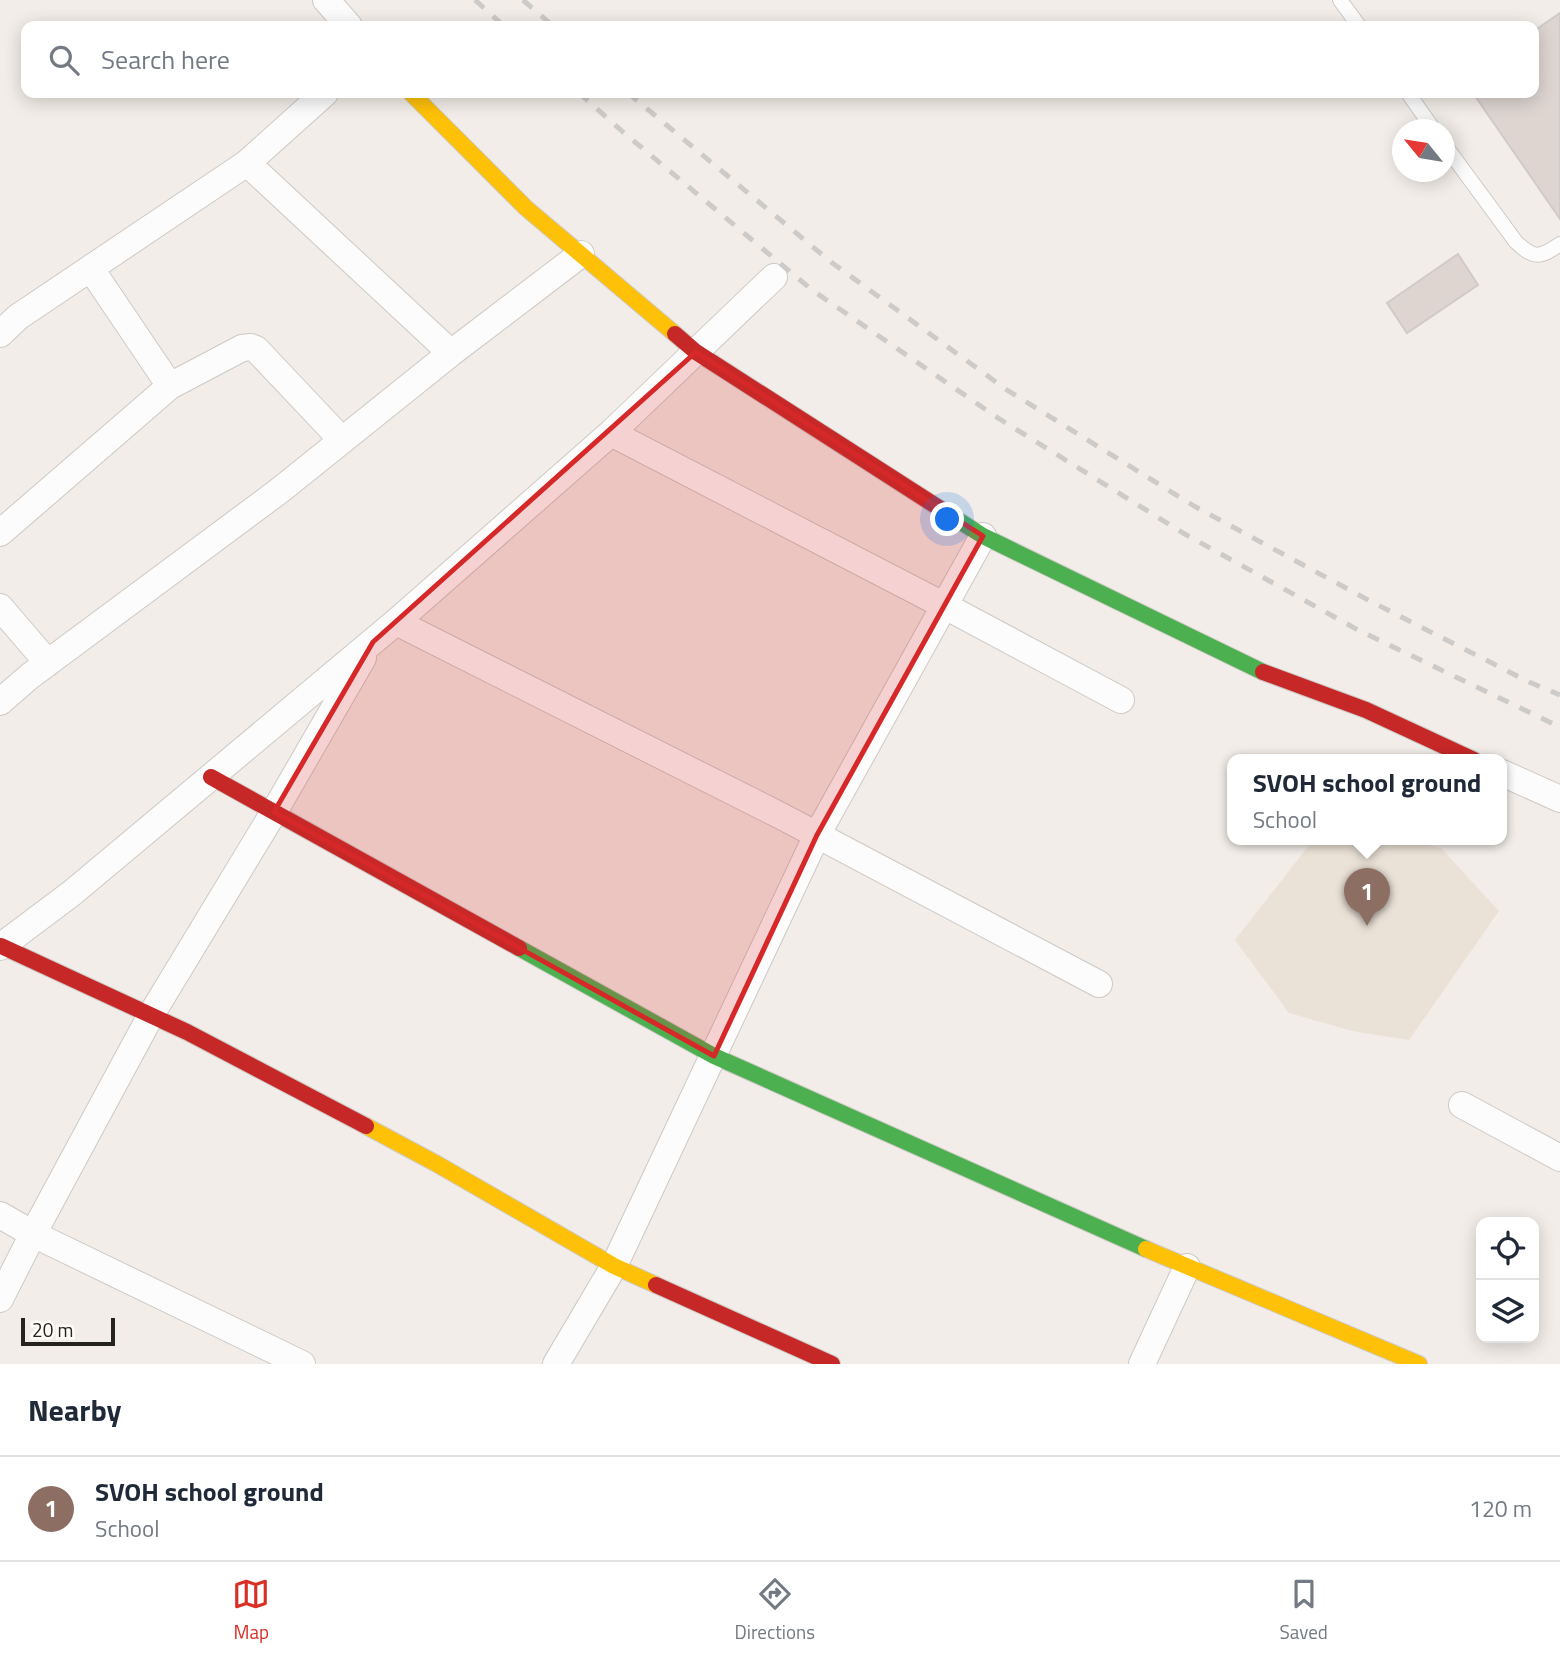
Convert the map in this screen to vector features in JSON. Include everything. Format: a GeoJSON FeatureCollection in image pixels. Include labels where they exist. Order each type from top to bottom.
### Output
{"type":"FeatureCollection","features":[{"type":"Feature","properties":{"kind":"street"},"geometry":{"type":"LineString","coordinates":[[326,0],[345,21]]}},
{"type":"Feature","properties":{"kind":"street"},"geometry":{"type":"LineString","coordinates":[[0,334],[18,317],[247,163],[319,98]]}},
{"type":"Feature","properties":{"kind":"street"},"geometry":{"type":"LineString","coordinates":[[416,98],[526,208],[696,352],[983,537],[1272,676],[1366,710],[1461,754]]}},
{"type":"Feature","properties":{"kind":"street"},"geometry":{"type":"LineString","coordinates":[[247,163],[451,353]]}},
{"type":"Feature","properties":{"kind":"street"},"geometry":{"type":"LineString","coordinates":[[0,702],[48,663],[279,491],[451,353],[581,254]]}},
{"type":"Feature","properties":{"kind":"street"},"geometry":{"type":"LineString","coordinates":[[90,269],[170,386]]}},
{"type":"Feature","properties":{"kind":"street"},"geometry":{"type":"LineString","coordinates":[[774,277],[611,433],[373,642],[72,893],[1,946],[187,1032],[437,1164],[614,1266],[832,1364]]}},
{"type":"Feature","properties":{"kind":"street"},"geometry":{"type":"LineString","coordinates":[[0,533],[170,386],[242,348],[256,349],[342,440]]}},
{"type":"Feature","properties":{"kind":"street"},"geometry":{"type":"LineString","coordinates":[[611,433],[1121,700]]}},
{"type":"Feature","properties":{"kind":"street"},"geometry":{"type":"LineString","coordinates":[[556,1364],[614,1266],[817,835],[983,537]]}},
{"type":"Feature","properties":{"kind":"street"},"geometry":{"type":"LineString","coordinates":[[0,607],[48,663]]}},
{"type":"Feature","properties":{"kind":"street"},"geometry":{"type":"LineString","coordinates":[[396,622],[817,835],[1098,984]]}},
{"type":"Feature","properties":{"kind":"street"},"geometry":{"type":"LineString","coordinates":[[0,1299],[151,1015],[373,642]]}},
{"type":"Feature","properties":{"kind":"street"},"geometry":{"type":"LineString","coordinates":[[1507,775],[1560,799]]}},
{"type":"Feature","properties":{"kind":"street"},"geometry":{"type":"LineString","coordinates":[[211,776],[714,1056],[1093,1226],[1419,1364]]}},
{"type":"Feature","properties":{"kind":"street"},"geometry":{"type":"LineString","coordinates":[[1462,1105],[1560,1158]]}},
{"type":"Feature","properties":{"kind":"street"},"geometry":{"type":"LineString","coordinates":[[0,1215],[33,1234],[302,1364]]}},
{"type":"Feature","properties":{"kind":"street"},"geometry":{"type":"LineString","coordinates":[[1142,1364],[1187,1267]]}},
{"type":"Feature","properties":{"kind":"lane"},"geometry":{"type":"LineString","coordinates":[[1340,0],[1355,21]]}},
{"type":"Feature","properties":{"kind":"lane"},"geometry":{"type":"LineString","coordinates":[[1412,98],[1426,119]]}},
{"type":"Feature","properties":{"kind":"lane"},"geometry":{"type":"LineString","coordinates":[[1455,159],[1526,252],[1536,256],[1546,254],[1560,244]]}},
{"type":"Feature","properties":{"kind":"highlighted area"},"geometry":{"type":"Polygon","coordinates":[[[696,352],[983,536],[817,835],[714,1056],[274,812],[373,642],[696,352]]]}},
{"type":"Feature","properties":{"kind":"shaded area"},"geometry":{"type":"Polygon","coordinates":[[[1309,845],[1428,845],[1441,848],[1499,911],[1409,1040],[1352,1031],[1289,1013],[1235,940],[1309,845]]]}},
{"type":"Feature","properties":{"kind":"building"},"geometry":{"type":"Polygon","coordinates":[[[1560,13],[1560,219],[1476,98],[1539,98],[1539,28],[1560,13]]]}},
{"type":"Feature","properties":{"kind":"building"},"geometry":{"type":"Polygon","coordinates":[[[1458,254],[1478,285],[1407,333],[1387,303],[1458,254]]]}},
{"type":"Feature","properties":{"kind":"railway"},"geometry":{"type":"LineString","coordinates":[[475,0],[498,21]]}},
{"type":"Feature","properties":{"kind":"railway"},"geometry":{"type":"LineString","coordinates":[[523,0],[547,21]]}},
{"type":"Feature","properties":{"kind":"railway"},"geometry":{"type":"LineString","coordinates":[[585,98],[812,290],[998,418],[1183,533],[1358,630],[1560,727]]}},
{"type":"Feature","properties":{"kind":"railway"},"geometry":{"type":"LineString","coordinates":[[634,98],[831,262],[1007,390],[1194,506],[1370,601],[1560,695]]}},
{"type":"Feature","properties":{"kind":"traffic: fast"},"geometry":{"type":"LineString","coordinates":[[950,515],[983,536],[1263,672]]}},
{"type":"Feature","properties":{"kind":"traffic: fast"},"geometry":{"type":"LineString","coordinates":[[519,948],[714,1056],[1146,1249]]}},
{"type":"Feature","properties":{"kind":"traffic: slow"},"geometry":{"type":"LineString","coordinates":[[416,98],[526,208],[675,334]]}},
{"type":"Feature","properties":{"kind":"traffic: slow"},"geometry":{"type":"LineString","coordinates":[[366,1126],[614,1266],[656,1285]]}},
{"type":"Feature","properties":{"kind":"traffic: slow"},"geometry":{"type":"LineString","coordinates":[[1146,1249],[1419,1364]]}},
{"type":"Feature","properties":{"kind":"traffic: jam"},"geometry":{"type":"LineString","coordinates":[[675,334],[696,352],[950,515]]}},
{"type":"Feature","properties":{"kind":"traffic: jam"},"geometry":{"type":"LineString","coordinates":[[1263,672],[1366,710],[1461,754]]}},
{"type":"Feature","properties":{"kind":"traffic: jam"},"geometry":{"type":"LineString","coordinates":[[211,777],[519,948]]}},
{"type":"Feature","properties":{"kind":"traffic: jam"},"geometry":{"type":"LineString","coordinates":[[1,946],[187,1032],[366,1126]]}},
{"type":"Feature","properties":{"kind":"traffic: jam"},"geometry":{"type":"LineString","coordinates":[[656,1285],[832,1364]]}},
{"type":"Feature","properties":{"kind":"place","name":"SVOH school ground"},"geometry":{"type":"Point","coordinates":[1367,926]}}]}
